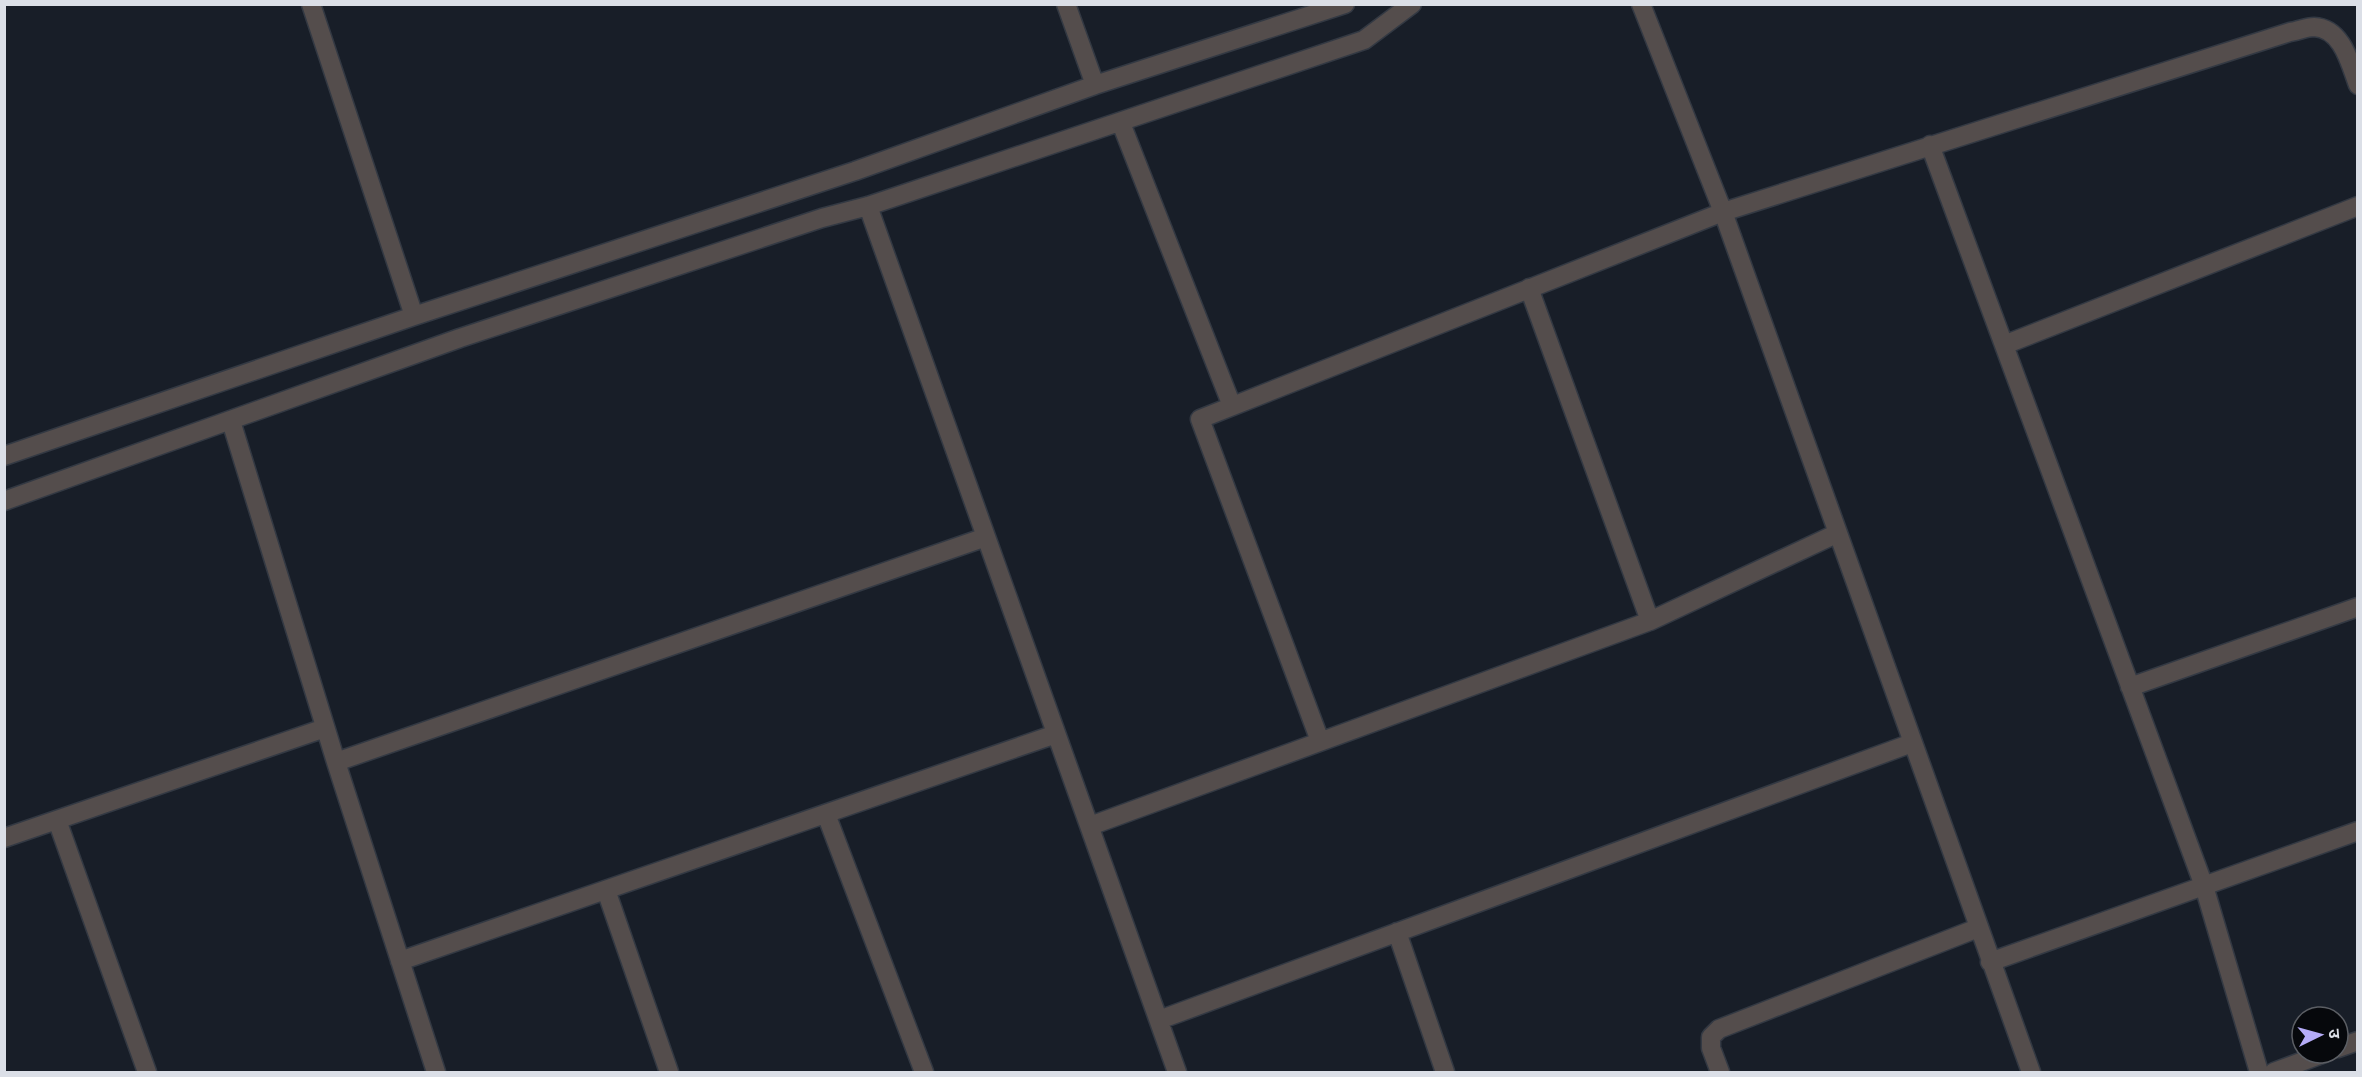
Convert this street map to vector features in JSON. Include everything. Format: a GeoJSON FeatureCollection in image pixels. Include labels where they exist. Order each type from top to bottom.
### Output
{"type":"FeatureCollection","features":[{"type":"Feature","properties":{"kind":"street"},"geometry":{"type":"LineString","coordinates":[[311,4],[414,316]]}},
{"type":"Feature","properties":{"kind":"street"},"geometry":{"type":"LineString","coordinates":[[1066,4],[1095,85]]}},
{"type":"Feature","properties":{"kind":"street"},"geometry":{"type":"LineString","coordinates":[[4,456],[414,316],[855,171],[1095,85],[1345,4]]}},
{"type":"Feature","properties":{"kind":"street"},"geometry":{"type":"LineString","coordinates":[[4,501],[460,338],[822,218],[868,206],[1121,123],[1365,40],[1412,4]]}},
{"type":"Feature","properties":{"kind":"street"},"geometry":{"type":"LineString","coordinates":[[1641,4],[1723,212],[2031,1072]]}},
{"type":"Feature","properties":{"kind":"street"},"geometry":{"type":"LineString","coordinates":[[1320,741],[1200,419],[1723,212],[1930,145],[2312,27],[2327,29],[2338,39],[2358,85]]}},
{"type":"Feature","properties":{"kind":"street"},"geometry":{"type":"LineString","coordinates":[[1121,123],[1232,406]]}},
{"type":"Feature","properties":{"kind":"street"},"geometry":{"type":"LineString","coordinates":[[1930,145],[2204,886],[2259,1072]]}},
{"type":"Feature","properties":{"kind":"street"},"geometry":{"type":"LineString","coordinates":[[868,206],[1177,1072]]}},
{"type":"Feature","properties":{"kind":"street"},"geometry":{"type":"LineString","coordinates":[[2004,345],[2358,206]]}},
{"type":"Feature","properties":{"kind":"street"},"geometry":{"type":"LineString","coordinates":[[1529,288],[1650,621]]}},
{"type":"Feature","properties":{"kind":"street"},"geometry":{"type":"LineString","coordinates":[[231,421],[325,728],[436,1072]]}},
{"type":"Feature","properties":{"kind":"street"},"geometry":{"type":"LineString","coordinates":[[1090,826],[1650,621],[1838,533]]}},
{"type":"Feature","properties":{"kind":"street"},"geometry":{"type":"LineString","coordinates":[[336,762],[986,537]]}},
{"type":"Feature","properties":{"kind":"street"},"geometry":{"type":"LineString","coordinates":[[2130,687],[2358,607]]}},
{"type":"Feature","properties":{"kind":"street"},"geometry":{"type":"LineString","coordinates":[[4,838],[325,728]]}},
{"type":"Feature","properties":{"kind":"street"},"geometry":{"type":"LineString","coordinates":[[400,961],[1056,734]]}},
{"type":"Feature","properties":{"kind":"street"},"geometry":{"type":"LineString","coordinates":[[1159,1020],[1912,743]]}},
{"type":"Feature","properties":{"kind":"street"},"geometry":{"type":"LineString","coordinates":[[826,814],[924,1072]]}},
{"type":"Feature","properties":{"kind":"street"},"geometry":{"type":"LineString","coordinates":[[57,820],[147,1072]]}},
{"type":"Feature","properties":{"kind":"street"},"geometry":{"type":"LineString","coordinates":[[1990,962],[2358,831]]}},
{"type":"Feature","properties":{"kind":"street"},"geometry":{"type":"LineString","coordinates":[[606,890],[669,1072]]}},
{"type":"Feature","properties":{"kind":"street"},"geometry":{"type":"LineString","coordinates":[[1720,1072],[1711,1048],[1711,1037],[1719,1029],[1978,928]]}},
{"type":"Feature","properties":{"kind":"street"},"geometry":{"type":"LineString","coordinates":[[1397,932],[1445,1072]]}},
{"type":"Feature","properties":{"kind":"street"},"geometry":{"type":"LineString","coordinates":[[2274,1072],[2293,1065]]}}]}
